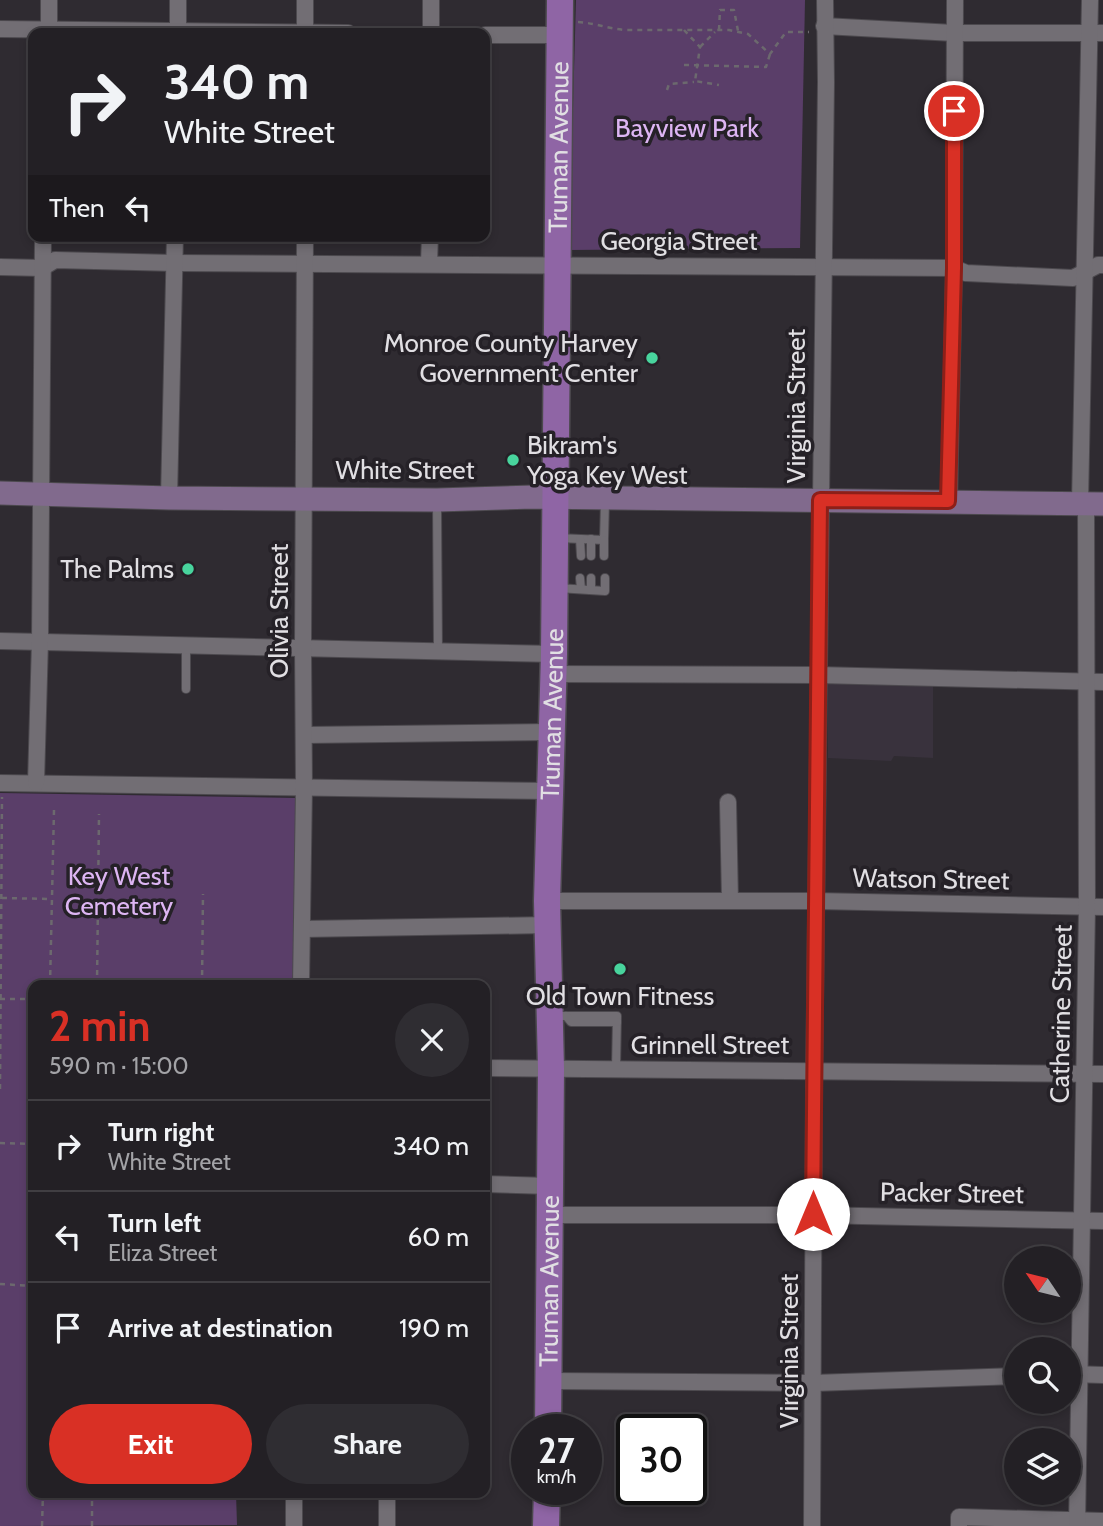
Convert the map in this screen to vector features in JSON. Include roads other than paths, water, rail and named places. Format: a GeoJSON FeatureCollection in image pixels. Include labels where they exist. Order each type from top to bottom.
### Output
{"type":"FeatureCollection","features":[{"type":"Feature","properties":{"kind":"main road","name":"Truman Avenue"},"geometry":{"type":"LineString","coordinates":[[548,1414],[551,1069],[558,1016],[548,913],[551,732],[554,664],[568,589],[568,538],[555,497],[557,264],[564,19]]}},
{"type":"Feature","properties":{"kind":"main road"},"geometry":{"type":"LineString","coordinates":[[546,1526],[547,1505]]}},
{"type":"Feature","properties":{"kind":"street"},"geometry":{"type":"LineString","coordinates":[[49,0],[49,28]]}},
{"type":"Feature","properties":{"kind":"street"},"geometry":{"type":"LineString","coordinates":[[178,0],[178,28]]}},
{"type":"Feature","properties":{"kind":"street"},"geometry":{"type":"LineString","coordinates":[[305,0],[305,28]]}},
{"type":"Feature","properties":{"kind":"street"},"geometry":{"type":"LineString","coordinates":[[431,0],[431,28]]}},
{"type":"Feature","properties":{"kind":"street","name":"Virginia Street"},"geometry":{"type":"LineString","coordinates":[[812,1526],[814,1070],[826,82],[817,29],[825,0]]}},
{"type":"Feature","properties":{"kind":"street"},"geometry":{"type":"LineString","coordinates":[[948,501],[954,268],[955,0]]}},
{"type":"Feature","properties":{"kind":"street","name":"Catherine Street"},"geometry":{"type":"LineString","coordinates":[[1076,1337],[1095,907],[1095,681],[1086,272],[1096,33],[1090,0]]}},
{"type":"Feature","properties":{"kind":"street"},"geometry":{"type":"LineString","coordinates":[[490,34],[564,19]]}},
{"type":"Feature","properties":{"kind":"street"},"geometry":{"type":"LineString","coordinates":[[0,29],[28,30]]}},
{"type":"Feature","properties":{"kind":"street"},"geometry":{"type":"LineString","coordinates":[[817,29],[1096,33]]}},
{"type":"Feature","properties":{"kind":"street"},"geometry":{"type":"LineString","coordinates":[[36,783],[40,641],[43,242]]}},
{"type":"Feature","properties":{"kind":"street"},"geometry":{"type":"LineString","coordinates":[[169,498],[175,242]]}},
{"type":"Feature","properties":{"kind":"street","name":"Olivia Street"},"geometry":{"type":"LineString","coordinates":[[301,980],[306,242]]}},
{"type":"Feature","properties":{"kind":"street"},"geometry":{"type":"LineString","coordinates":[[429,263],[430,242]]}},
{"type":"Feature","properties":{"kind":"street","name":"Georgia Street"},"geometry":{"type":"LineString","coordinates":[[0,267],[43,268],[55,260],[822,266],[954,268],[966,273],[1073,278],[1103,265]]}},
{"type":"Feature","properties":{"kind":"street","name":"White Street"},"geometry":{"type":"LineString","coordinates":[[0,493],[169,498],[437,500],[555,497],[1090,503]]}},
{"type":"Feature","properties":{"kind":"street"},"geometry":{"type":"LineString","coordinates":[[0,641],[303,647],[438,652],[554,664],[818,675],[1095,681]]}},
{"type":"Feature","properties":{"kind":"street"},"geometry":{"type":"LineString","coordinates":[[304,735],[551,732]]}},
{"type":"Feature","properties":{"kind":"street"},"geometry":{"type":"LineString","coordinates":[[1,783],[550,791]]}},
{"type":"Feature","properties":{"kind":"street"},"geometry":{"type":"LineString","coordinates":[[728,802],[730,901]]}},
{"type":"Feature","properties":{"kind":"street","name":"Watson Street"},"geometry":{"type":"LineString","coordinates":[[302,929],[730,901],[1095,907]]}},
{"type":"Feature","properties":{"kind":"street","name":"Grinnell Street"},"geometry":{"type":"LineString","coordinates":[[490,1068],[1103,1074]]}},
{"type":"Feature","properties":{"kind":"street"},"geometry":{"type":"LineString","coordinates":[[490,1184],[549,1186]]}},
{"type":"Feature","properties":{"kind":"street","name":"Packer Street"},"geometry":{"type":"LineString","coordinates":[[548,1215],[813,1214],[1103,1221]]}},
{"type":"Feature","properties":{"kind":"street"},"geometry":{"type":"LineString","coordinates":[[1081,1374],[1103,1375]]}},
{"type":"Feature","properties":{"kind":"street"},"geometry":{"type":"LineString","coordinates":[[549,1381],[814,1383],[1004,1376]]}},
{"type":"Feature","properties":{"kind":"street","name":"Catherine Street"},"geometry":{"type":"LineString","coordinates":[[1075,1414],[1077,1523]]}},
{"type":"Feature","properties":{"kind":"street"},"geometry":{"type":"LineString","coordinates":[[294,1498],[294,1526]]}},
{"type":"Feature","properties":{"kind":"street"},"geometry":{"type":"LineString","coordinates":[[387,1498],[387,1526]]}},
{"type":"Feature","properties":{"kind":"street"},"geometry":{"type":"LineString","coordinates":[[959,1521],[1103,1521]]}},
{"type":"Feature","properties":{"kind":"lane"},"geometry":{"type":"LineString","coordinates":[[604,556],[605,499]]}},
{"type":"Feature","properties":{"kind":"lane"},"geometry":{"type":"LineString","coordinates":[[437,500],[438,652]]}},
{"type":"Feature","properties":{"kind":"lane"},"geometry":{"type":"LineString","coordinates":[[568,538],[604,540]]}},
{"type":"Feature","properties":{"kind":"lane"},"geometry":{"type":"LineString","coordinates":[[568,538],[581,556]]}},
{"type":"Feature","properties":{"kind":"lane"},"geometry":{"type":"LineString","coordinates":[[591,539],[591,556]]}},
{"type":"Feature","properties":{"kind":"lane"},"geometry":{"type":"LineString","coordinates":[[568,589],[580,578]]}},
{"type":"Feature","properties":{"kind":"lane"},"geometry":{"type":"LineString","coordinates":[[591,578],[592,590]]}},
{"type":"Feature","properties":{"kind":"lane"},"geometry":{"type":"LineString","coordinates":[[568,589],[605,591],[605,578]]}},
{"type":"Feature","properties":{"kind":"lane"},"geometry":{"type":"LineString","coordinates":[[186,644],[186,690]]}},
{"type":"Feature","properties":{"kind":"lane"},"geometry":{"type":"LineString","coordinates":[[558,1016],[617,1016],[616,1069]]}},
{"type":"Feature","properties":{"kind":"place","name":"Monroe County Harvey Government Center"},"geometry":{"type":"Point","coordinates":[652,358]}},
{"type":"Feature","properties":{"kind":"place","name":"Bikram's Yoga Key West"},"geometry":{"type":"Point","coordinates":[513,460]}},
{"type":"Feature","properties":{"kind":"place","name":"The Palms"},"geometry":{"type":"Point","coordinates":[188,569]}},
{"type":"Feature","properties":{"kind":"place","name":"Old Town Fitness"},"geometry":{"type":"Point","coordinates":[620,969]}},
{"type":"Feature","properties":{"kind":"park label","name":"Bayview Park"},"geometry":{"type":"Point","coordinates":[687,128]}},
{"type":"Feature","properties":{"kind":"park label","name":"Key West Cemetery"},"geometry":{"type":"Point","coordinates":[119,891]}}]}
